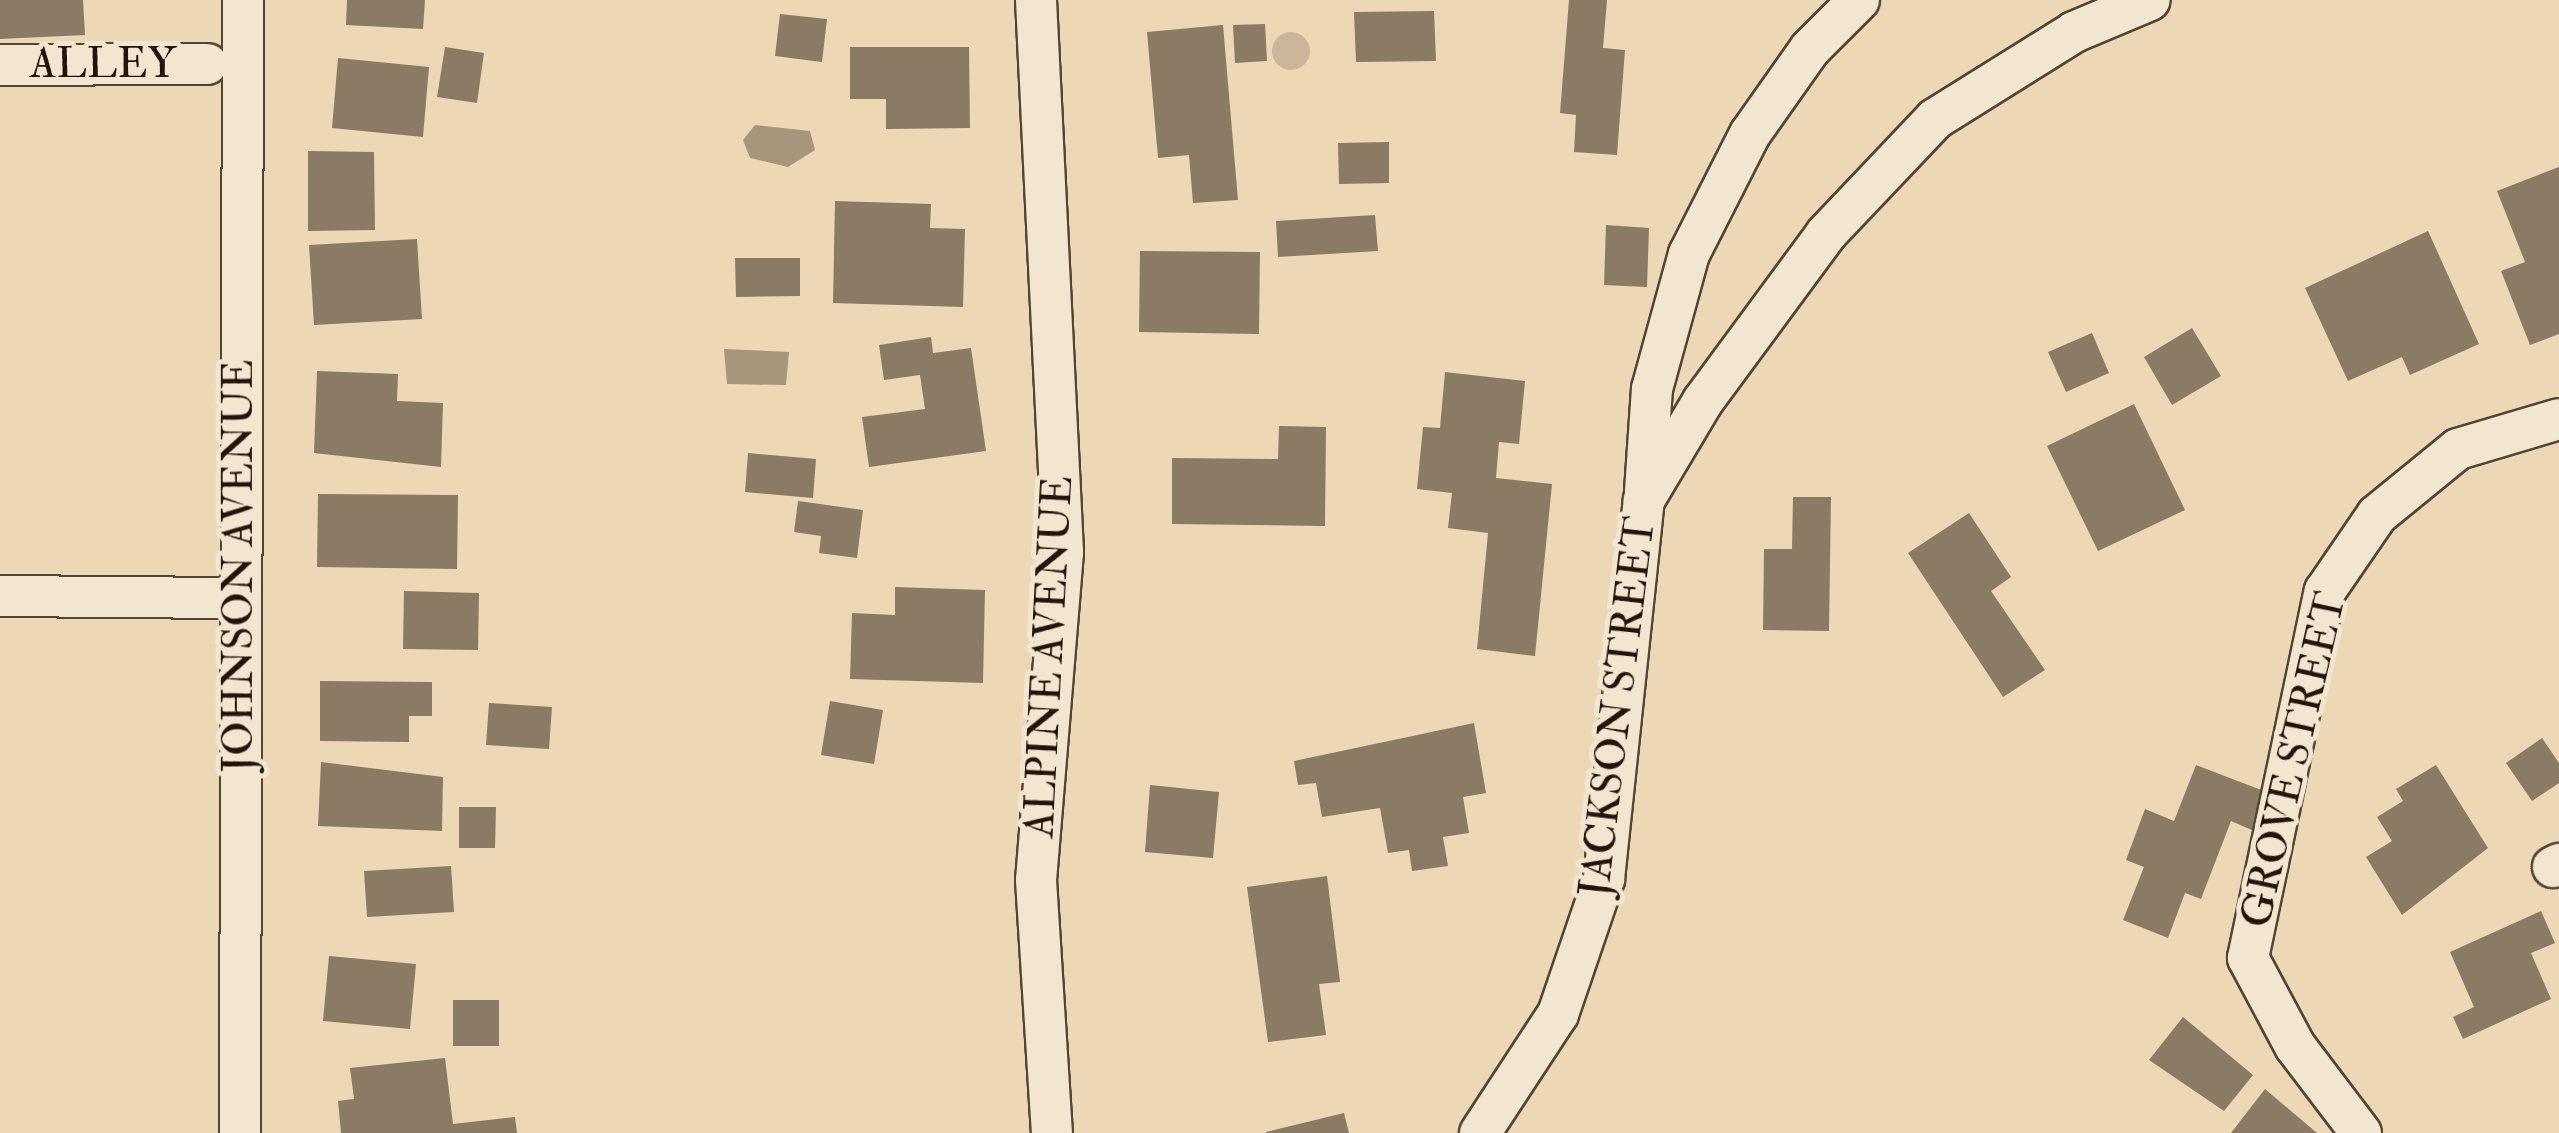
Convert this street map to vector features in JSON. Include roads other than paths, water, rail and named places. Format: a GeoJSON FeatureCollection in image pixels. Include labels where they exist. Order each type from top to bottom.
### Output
{"type":"FeatureCollection","features":[{"type":"Feature","properties":{"kind":"street","name":"JOHNSON AVENUE"},"geometry":{"type":"LineString","coordinates":[[240,1133],[237,598],[243,0]]}},
{"type":"Feature","properties":{"kind":"street","name":"ALPINE AVENUE"},"geometry":{"type":"LineString","coordinates":[[1036,0],[1063,552],[1036,880],[1052,1133]]}},
{"type":"Feature","properties":{"kind":"street"},"geometry":{"type":"LineString","coordinates":[[1644,500],[1652,389],[1689,254],[1750,134],[1810,49],[1859,0]]}},
{"type":"Feature","properties":{"kind":"street","name":"JACKSON STREET"},"geometry":{"type":"LineString","coordinates":[[1480,1133],[1558,1014],[1604,879],[1644,500],[1703,401],[1826,234],[1936,119],[2074,32],[2150,0]]}},
{"type":"Feature","properties":{"kind":"street","name":"ALLEY"},"geometry":{"type":"LineString","coordinates":[[0,65],[207,64]]}},
{"type":"Feature","properties":{"kind":"street","name":"GROVE STREET"},"geometry":{"type":"LineString","coordinates":[[2361,1133],[2295,1046],[2248,958],[2325,591],[2377,515],[2458,449],[2559,419]]}},
{"type":"Feature","properties":{"kind":"street"},"geometry":{"type":"LineString","coordinates":[[0,596],[237,598]]}}]}
